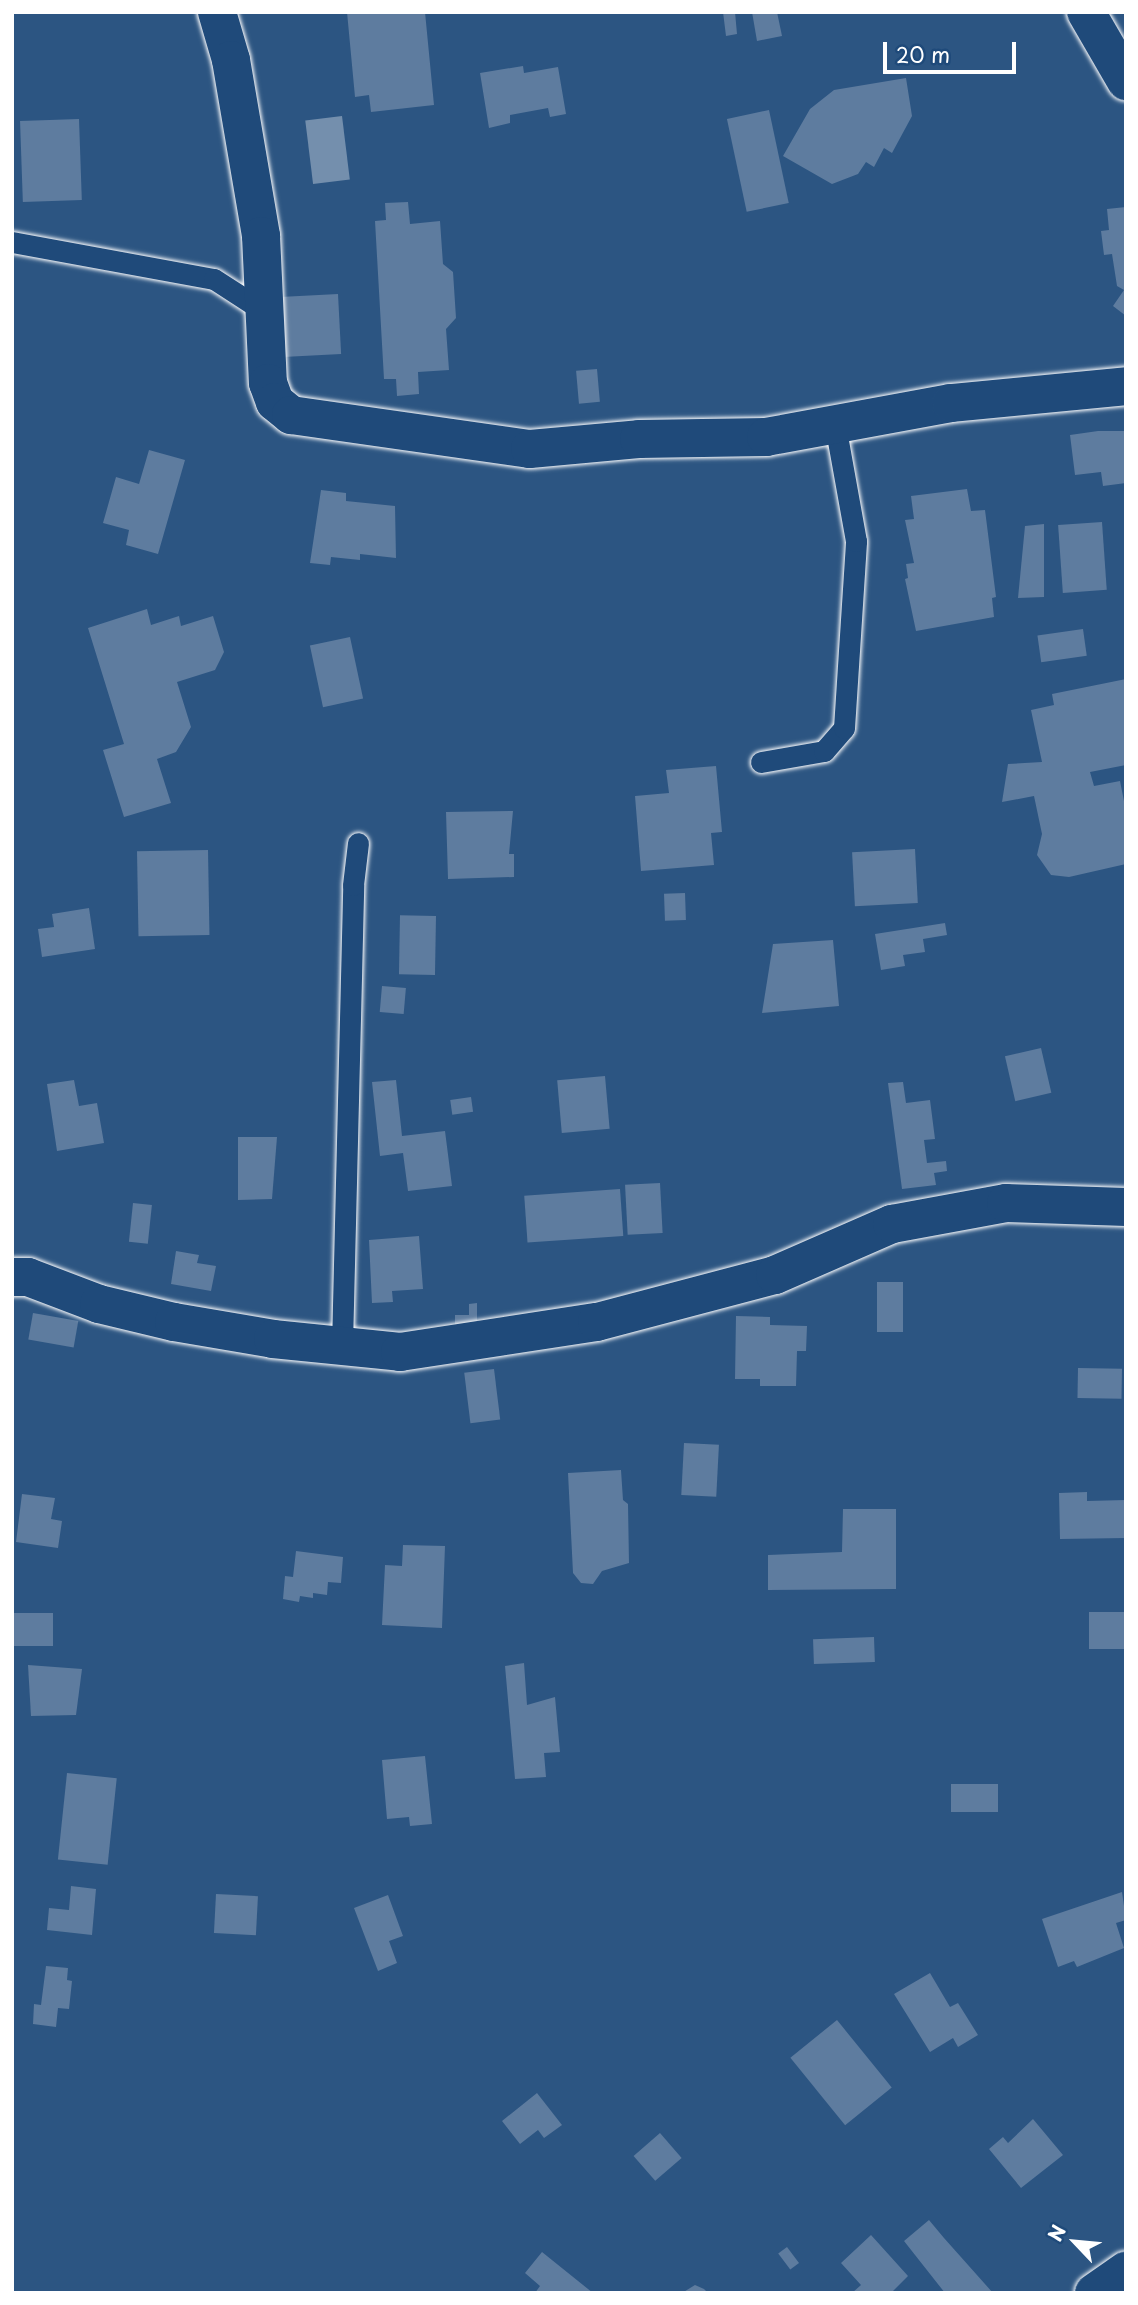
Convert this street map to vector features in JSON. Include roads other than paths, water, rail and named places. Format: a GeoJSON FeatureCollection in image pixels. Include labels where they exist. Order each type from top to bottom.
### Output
{"type":"FeatureCollection","features":[{"type":"Feature","properties":{"kind":"street"},"geometry":{"type":"LineString","coordinates":[[217,12],[231,60],[261,236],[270,393],[282,410],[302,417],[530,449],[639,439],[766,437],[951,403],[1126,386]]}},
{"type":"Feature","properties":{"kind":"street"},"geometry":{"type":"LineString","coordinates":[[1086,12],[1126,81]]}},
{"type":"Feature","properties":{"kind":"street"},"geometry":{"type":"LineString","coordinates":[[12,1276],[28,1277],[99,1304],[174,1322],[400,1352],[597,1322],[775,1275],[892,1224],[1006,1203],[1126,1207]]}},
{"type":"Feature","properties":{"kind":"street"},"geometry":{"type":"LineString","coordinates":[[1094,2293],[1126,2270]]}},
{"type":"Feature","properties":{"kind":"lane"},"geometry":{"type":"LineString","coordinates":[[12,242],[214,279],[265,312]]}},
{"type":"Feature","properties":{"kind":"lane"},"geometry":{"type":"LineString","coordinates":[[761,762],[824,751],[844,728],[856,541],[835,424]]}},
{"type":"Feature","properties":{"kind":"lane"},"geometry":{"type":"LineString","coordinates":[[342,1346],[353,885],[358,843]]}},
{"type":"Feature","properties":{"kind":"water"},"geometry":{"type":"Polygon","coordinates":[[[342,116],[350,180],[313,184],[305,121],[342,116]]]}}]}
